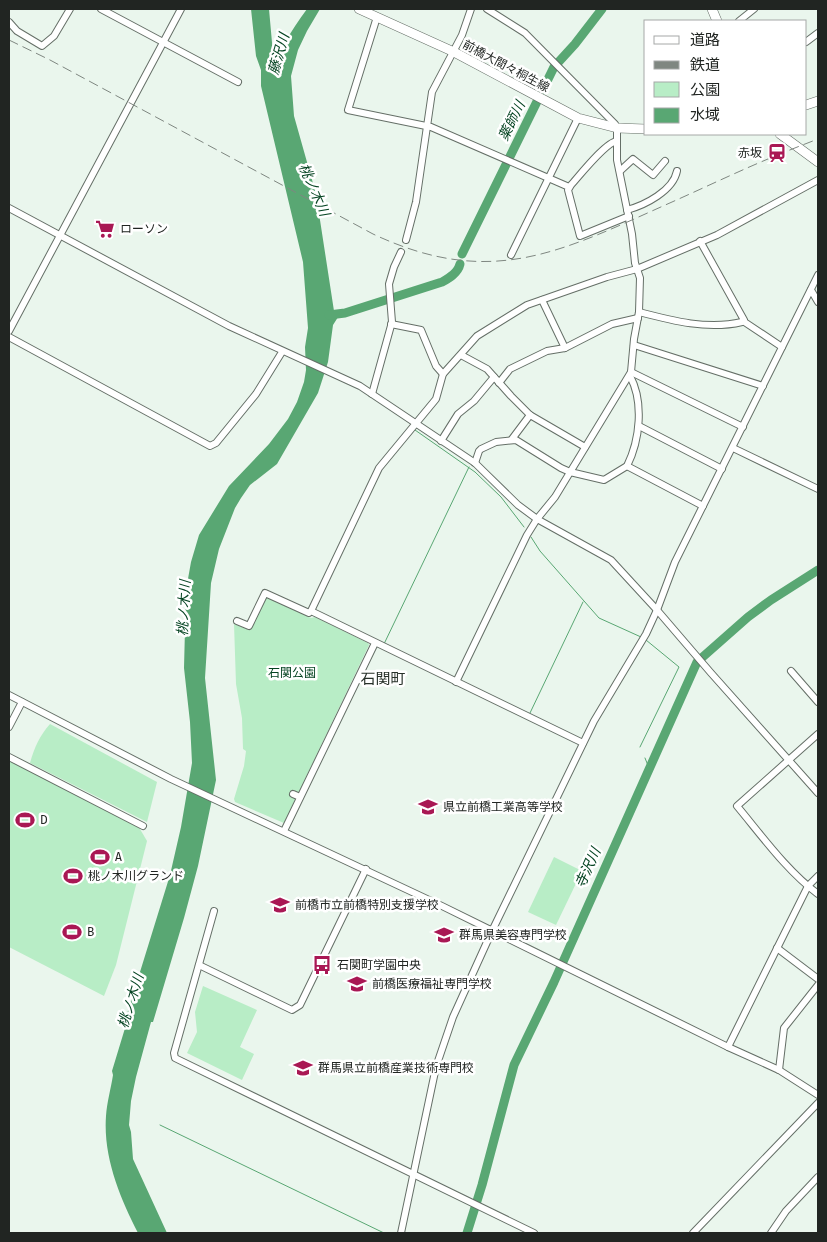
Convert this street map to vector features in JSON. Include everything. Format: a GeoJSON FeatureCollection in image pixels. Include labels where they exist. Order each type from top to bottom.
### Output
{"type":"FeatureCollection","features":[{"type":"Feature","properties":{"kind":"main road","name":"前橋大間々桐生線"},"geometry":{"type":"LineString","coordinates":[[359,9],[454,52],[578,118],[617,128],[644,129]]}},
{"type":"Feature","properties":{"kind":"main road"},"geometry":{"type":"LineString","coordinates":[[781,135],[818,162]]}},
{"type":"Feature","properties":{"kind":"street"},"geometry":{"type":"LineString","coordinates":[[9,22],[17,31],[42,46],[54,36],[70,9]]}},
{"type":"Feature","properties":{"kind":"street"},"geometry":{"type":"LineString","coordinates":[[101,9],[238,82]]}},
{"type":"Feature","properties":{"kind":"street"},"geometry":{"type":"LineString","coordinates":[[9,331],[181,9]]}},
{"type":"Feature","properties":{"kind":"street"},"geometry":{"type":"LineString","coordinates":[[406,240],[416,202],[431,98],[435,85],[454,52],[471,9]]}},
{"type":"Feature","properties":{"kind":"street"},"geometry":{"type":"LineString","coordinates":[[475,463],[481,449],[496,442],[512,439],[570,472],[604,480],[627,466],[636,442],[639,426],[638,398],[631,374],[639,315],[640,278],[617,156],[617,128],[525,33],[517,26],[487,9]]}},
{"type":"Feature","properties":{"kind":"street"},"geometry":{"type":"LineString","coordinates":[[740,20],[754,9]]}},
{"type":"Feature","properties":{"kind":"street"},"geometry":{"type":"LineString","coordinates":[[377,17],[348,110],[427,126],[568,188]]}},
{"type":"Feature","properties":{"kind":"street"},"geometry":{"type":"LineString","coordinates":[[807,41],[818,33]]}},
{"type":"Feature","properties":{"kind":"street"},"geometry":{"type":"LineString","coordinates":[[510,255],[578,118]]}},
{"type":"Feature","properties":{"kind":"street"},"geometry":{"type":"LineString","coordinates":[[568,188],[604,148],[617,141]]}},
{"type":"Feature","properties":{"kind":"street"},"geometry":{"type":"LineString","coordinates":[[620,171],[633,159],[653,175],[664,161]]}},
{"type":"Feature","properties":{"kind":"street"},"geometry":{"type":"LineString","coordinates":[[568,188],[580,236],[646,204],[675,178],[677,171]]}},
{"type":"Feature","properties":{"kind":"street"},"geometry":{"type":"LineString","coordinates":[[311,611],[379,468],[436,399],[443,374],[477,336],[526,305],[607,276],[637,269],[717,235],[818,180]]}},
{"type":"Feature","properties":{"kind":"street"},"geometry":{"type":"LineString","coordinates":[[9,208],[229,326],[341,377],[372,394],[475,463],[518,504],[537,519],[611,560],[818,793]]}},
{"type":"Feature","properties":{"kind":"street"},"geometry":{"type":"LineString","coordinates":[[700,241],[743,321],[782,347]]}},
{"type":"Feature","properties":{"kind":"street"},"geometry":{"type":"LineString","coordinates":[[372,394],[391,324],[390,279],[401,252]]}},
{"type":"Feature","properties":{"kind":"street"},"geometry":{"type":"LineString","coordinates":[[401,1233],[436,1067],[453,1017],[492,931],[583,743],[594,721],[632,659],[657,610],[676,562],[818,275]]}},
{"type":"Feature","properties":{"kind":"street"},"geometry":{"type":"LineString","coordinates":[[810,290],[818,302]]}},
{"type":"Feature","properties":{"kind":"street"},"geometry":{"type":"LineString","coordinates":[[542,300],[565,348]]}},
{"type":"Feature","properties":{"kind":"street"},"geometry":{"type":"LineString","coordinates":[[441,441],[458,414],[510,369],[547,350],[565,348],[612,324],[639,315],[676,322],[728,326],[743,321]]}},
{"type":"Feature","properties":{"kind":"street"},"geometry":{"type":"LineString","coordinates":[[391,324],[421,330],[436,366],[443,374]]}},
{"type":"Feature","properties":{"kind":"street"},"geometry":{"type":"LineString","coordinates":[[9,336],[210,446],[216,443],[256,394],[285,353]]}},
{"type":"Feature","properties":{"kind":"street"},"geometry":{"type":"LineString","coordinates":[[634,345],[763,386]]}},
{"type":"Feature","properties":{"kind":"street"},"geometry":{"type":"LineString","coordinates":[[461,355],[487,369],[530,415],[585,447]]}},
{"type":"Feature","properties":{"kind":"street"},"geometry":{"type":"LineString","coordinates":[[631,374],[743,427]]}},
{"type":"Feature","properties":{"kind":"street"},"geometry":{"type":"LineString","coordinates":[[456,682],[526,535],[555,497],[631,374]]}},
{"type":"Feature","properties":{"kind":"street"},"geometry":{"type":"LineString","coordinates":[[512,439],[530,415]]}},
{"type":"Feature","properties":{"kind":"street"},"geometry":{"type":"LineString","coordinates":[[639,426],[722,469]]}},
{"type":"Feature","properties":{"kind":"street"},"geometry":{"type":"LineString","coordinates":[[733,448],[818,489]]}},
{"type":"Feature","properties":{"kind":"street"},"geometry":{"type":"LineString","coordinates":[[627,466],[703,506]]}},
{"type":"Feature","properties":{"kind":"street"},"geometry":{"type":"LineString","coordinates":[[237,621],[249,626],[265,593],[308,613],[311,611],[583,743]]}},
{"type":"Feature","properties":{"kind":"street"},"geometry":{"type":"LineString","coordinates":[[284,830],[375,643]]}},
{"type":"Feature","properties":{"kind":"street"},"geometry":{"type":"LineString","coordinates":[[791,671],[818,702]]}},
{"type":"Feature","properties":{"kind":"street"},"geometry":{"type":"LineString","coordinates":[[9,695],[176,781],[366,869],[728,1047],[779,1070],[818,1095]]}},
{"type":"Feature","properties":{"kind":"street"},"geometry":{"type":"LineString","coordinates":[[9,727],[22,702]]}},
{"type":"Feature","properties":{"kind":"street"},"geometry":{"type":"LineString","coordinates":[[818,734],[737,806],[782,859],[818,894]]}},
{"type":"Feature","properties":{"kind":"street"},"geometry":{"type":"LineString","coordinates":[[9,757],[143,826]]}},
{"type":"Feature","properties":{"kind":"street"},"geometry":{"type":"LineString","coordinates":[[293,794],[300,797]]}},
{"type":"Feature","properties":{"kind":"street"},"geometry":{"type":"LineString","coordinates":[[199,965],[295,1010],[300,1005],[366,869]]}},
{"type":"Feature","properties":{"kind":"street"},"geometry":{"type":"LineString","coordinates":[[728,1047],[808,886],[818,876]]}},
{"type":"Feature","properties":{"kind":"street"},"geometry":{"type":"LineString","coordinates":[[214,912],[174,1053],[175,1058],[534,1233]]}},
{"type":"Feature","properties":{"kind":"street"},"geometry":{"type":"LineString","coordinates":[[777,948],[818,979]]}},
{"type":"Feature","properties":{"kind":"street"},"geometry":{"type":"LineString","coordinates":[[779,1070],[784,1028],[818,985]]}},
{"type":"Feature","properties":{"kind":"street"},"geometry":{"type":"LineString","coordinates":[[693,1233],[818,1102]]}},
{"type":"Feature","properties":{"kind":"street"},"geometry":{"type":"LineString","coordinates":[[771,1233],[786,1211],[818,1176]]}},
{"type":"Feature","properties":{"kind":"green space","name":"石関公園"},"geometry":{"type":"Polygon","coordinates":[[[268,597],[311,618],[315,617],[369,645],[284,823],[235,802],[234,799],[244,766],[246,751],[243,749],[242,718],[236,684],[234,624],[249,630],[265,598],[268,597]]]}},
{"type":"Feature","properties":{"kind":"green space"},"geometry":{"type":"Polygon","coordinates":[[[50,724],[157,782],[147,822],[30,763],[38,742],[50,724]]]}},
{"type":"Feature","properties":{"kind":"green space","name":"桃ノ木川グランド"},"geometry":{"type":"Polygon","coordinates":[[[9,758],[137,824],[147,841],[116,965],[104,996],[9,947],[9,758]]]}},
{"type":"Feature","properties":{"kind":"green space"},"geometry":{"type":"Polygon","coordinates":[[[554,857],[582,871],[556,925],[528,912],[554,857]]]}},
{"type":"Feature","properties":{"kind":"green space"},"geometry":{"type":"Polygon","coordinates":[[[203,986],[257,1010],[240,1047],[254,1054],[242,1080],[187,1053],[197,1032],[195,1012],[203,986]]]}},
{"type":"Feature","properties":{"kind":"water","name":"桃ノ木川"},"geometry":{"type":"Polygon","coordinates":[[[251,9],[269,9],[274,65],[290,34],[307,9],[320,9],[298,50],[291,76],[294,116],[316,194],[334,311],[340,314],[333,325],[328,362],[318,393],[277,464],[250,485],[235,508],[219,549],[211,583],[205,678],[216,780],[198,866],[184,918],[153,1022],[151,1022],[136,1077],[129,1125],[133,1159],[167,1233],[138,1233],[114,1177],[107,1147],[106,1116],[113,1075],[112,1071],[129,1015],[127,1014],[170,875],[181,827],[192,763],[184,668],[186,590],[191,562],[199,535],[229,486],[269,444],[288,419],[297,402],[306,370],[305,347],[308,328],[303,262],[261,86],[261,70],[256,56],[251,9]]]}},
{"type":"Feature","properties":{"kind":"waterway","name":"薬師川"},"geometry":{"type":"LineString","coordinates":[[462,254],[554,67],[575,44],[602,9]]}},
{"type":"Feature","properties":{"kind":"waterway","name":"薬師川"},"geometry":{"type":"LineString","coordinates":[[329,315],[345,313],[442,282],[455,273],[460,264]]}},
{"type":"Feature","properties":{"kind":"waterway"},"geometry":{"type":"LineString","coordinates":[[415,430],[475,472],[501,497],[524,527]]}},
{"type":"Feature","properties":{"kind":"waterway"},"geometry":{"type":"LineString","coordinates":[[384,644],[469,467]]}},
{"type":"Feature","properties":{"kind":"waterway"},"geometry":{"type":"LineString","coordinates":[[531,537],[540,551],[599,618],[641,637]]}},
{"type":"Feature","properties":{"kind":"waterway","name":"寺沢川"},"geometry":{"type":"LineString","coordinates":[[467,1233],[482,1185],[514,1065],[554,982],[697,662],[748,617],[818,570]]}},
{"type":"Feature","properties":{"kind":"waterway"},"geometry":{"type":"LineString","coordinates":[[530,713],[583,602]]}},
{"type":"Feature","properties":{"kind":"waterway"},"geometry":{"type":"LineString","coordinates":[[640,747],[679,667],[646,640]]}},
{"type":"Feature","properties":{"kind":"waterway"},"geometry":{"type":"LineString","coordinates":[[645,758],[649,768]]}},
{"type":"Feature","properties":{"kind":"waterway"},"geometry":{"type":"LineString","coordinates":[[160,1125],[384,1233]]}},
{"type":"Feature","properties":{"kind":"railway"},"geometry":{"type":"LineString","coordinates":[[9,40],[50,60],[373,234],[416,251],[454,260],[491,261],[526,257],[560,248],[596,236],[818,139]]}},
{"type":"Feature","properties":{"kind":"place","name":"赤坂"},"geometry":{"type":"Point","coordinates":[777,153]}},
{"type":"Feature","properties":{"kind":"place","name":"ローソン"},"geometry":{"type":"Point","coordinates":[105,229]}},
{"type":"Feature","properties":{"kind":"place","name":"県立前橋工業高等学校"},"geometry":{"type":"Point","coordinates":[428,807]}},
{"type":"Feature","properties":{"kind":"place","name":"D"},"geometry":{"type":"Point","coordinates":[25,820]}},
{"type":"Feature","properties":{"kind":"place","name":"A"},"geometry":{"type":"Point","coordinates":[100,857]}},
{"type":"Feature","properties":{"kind":"place","name":"桃ノ木川グランド"},"geometry":{"type":"Point","coordinates":[73,876]}},
{"type":"Feature","properties":{"kind":"place","name":"前橋市立前橋特別支援学校"},"geometry":{"type":"Point","coordinates":[280,905]}},
{"type":"Feature","properties":{"kind":"place","name":"B"},"geometry":{"type":"Point","coordinates":[72,932]}},
{"type":"Feature","properties":{"kind":"place","name":"群馬県美容専門学校"},"geometry":{"type":"Point","coordinates":[444,935]}},
{"type":"Feature","properties":{"kind":"place","name":"石関町学園中央"},"geometry":{"type":"Point","coordinates":[322,965]}},
{"type":"Feature","properties":{"kind":"place","name":"前橋医療福祉専門学校"},"geometry":{"type":"Point","coordinates":[357,984]}},
{"type":"Feature","properties":{"kind":"place","name":"群馬県立前橋産業技術専門校"},"geometry":{"type":"Point","coordinates":[303,1068]}},
{"type":"Feature","properties":{"kind":"district","name":"石関町"},"geometry":{"type":"Point","coordinates":[383,679]}},
{"type":"Feature","properties":{"kind":"water label","name":"藤沢川"},"geometry":{"type":"Point","coordinates":[279,54]}}]}
